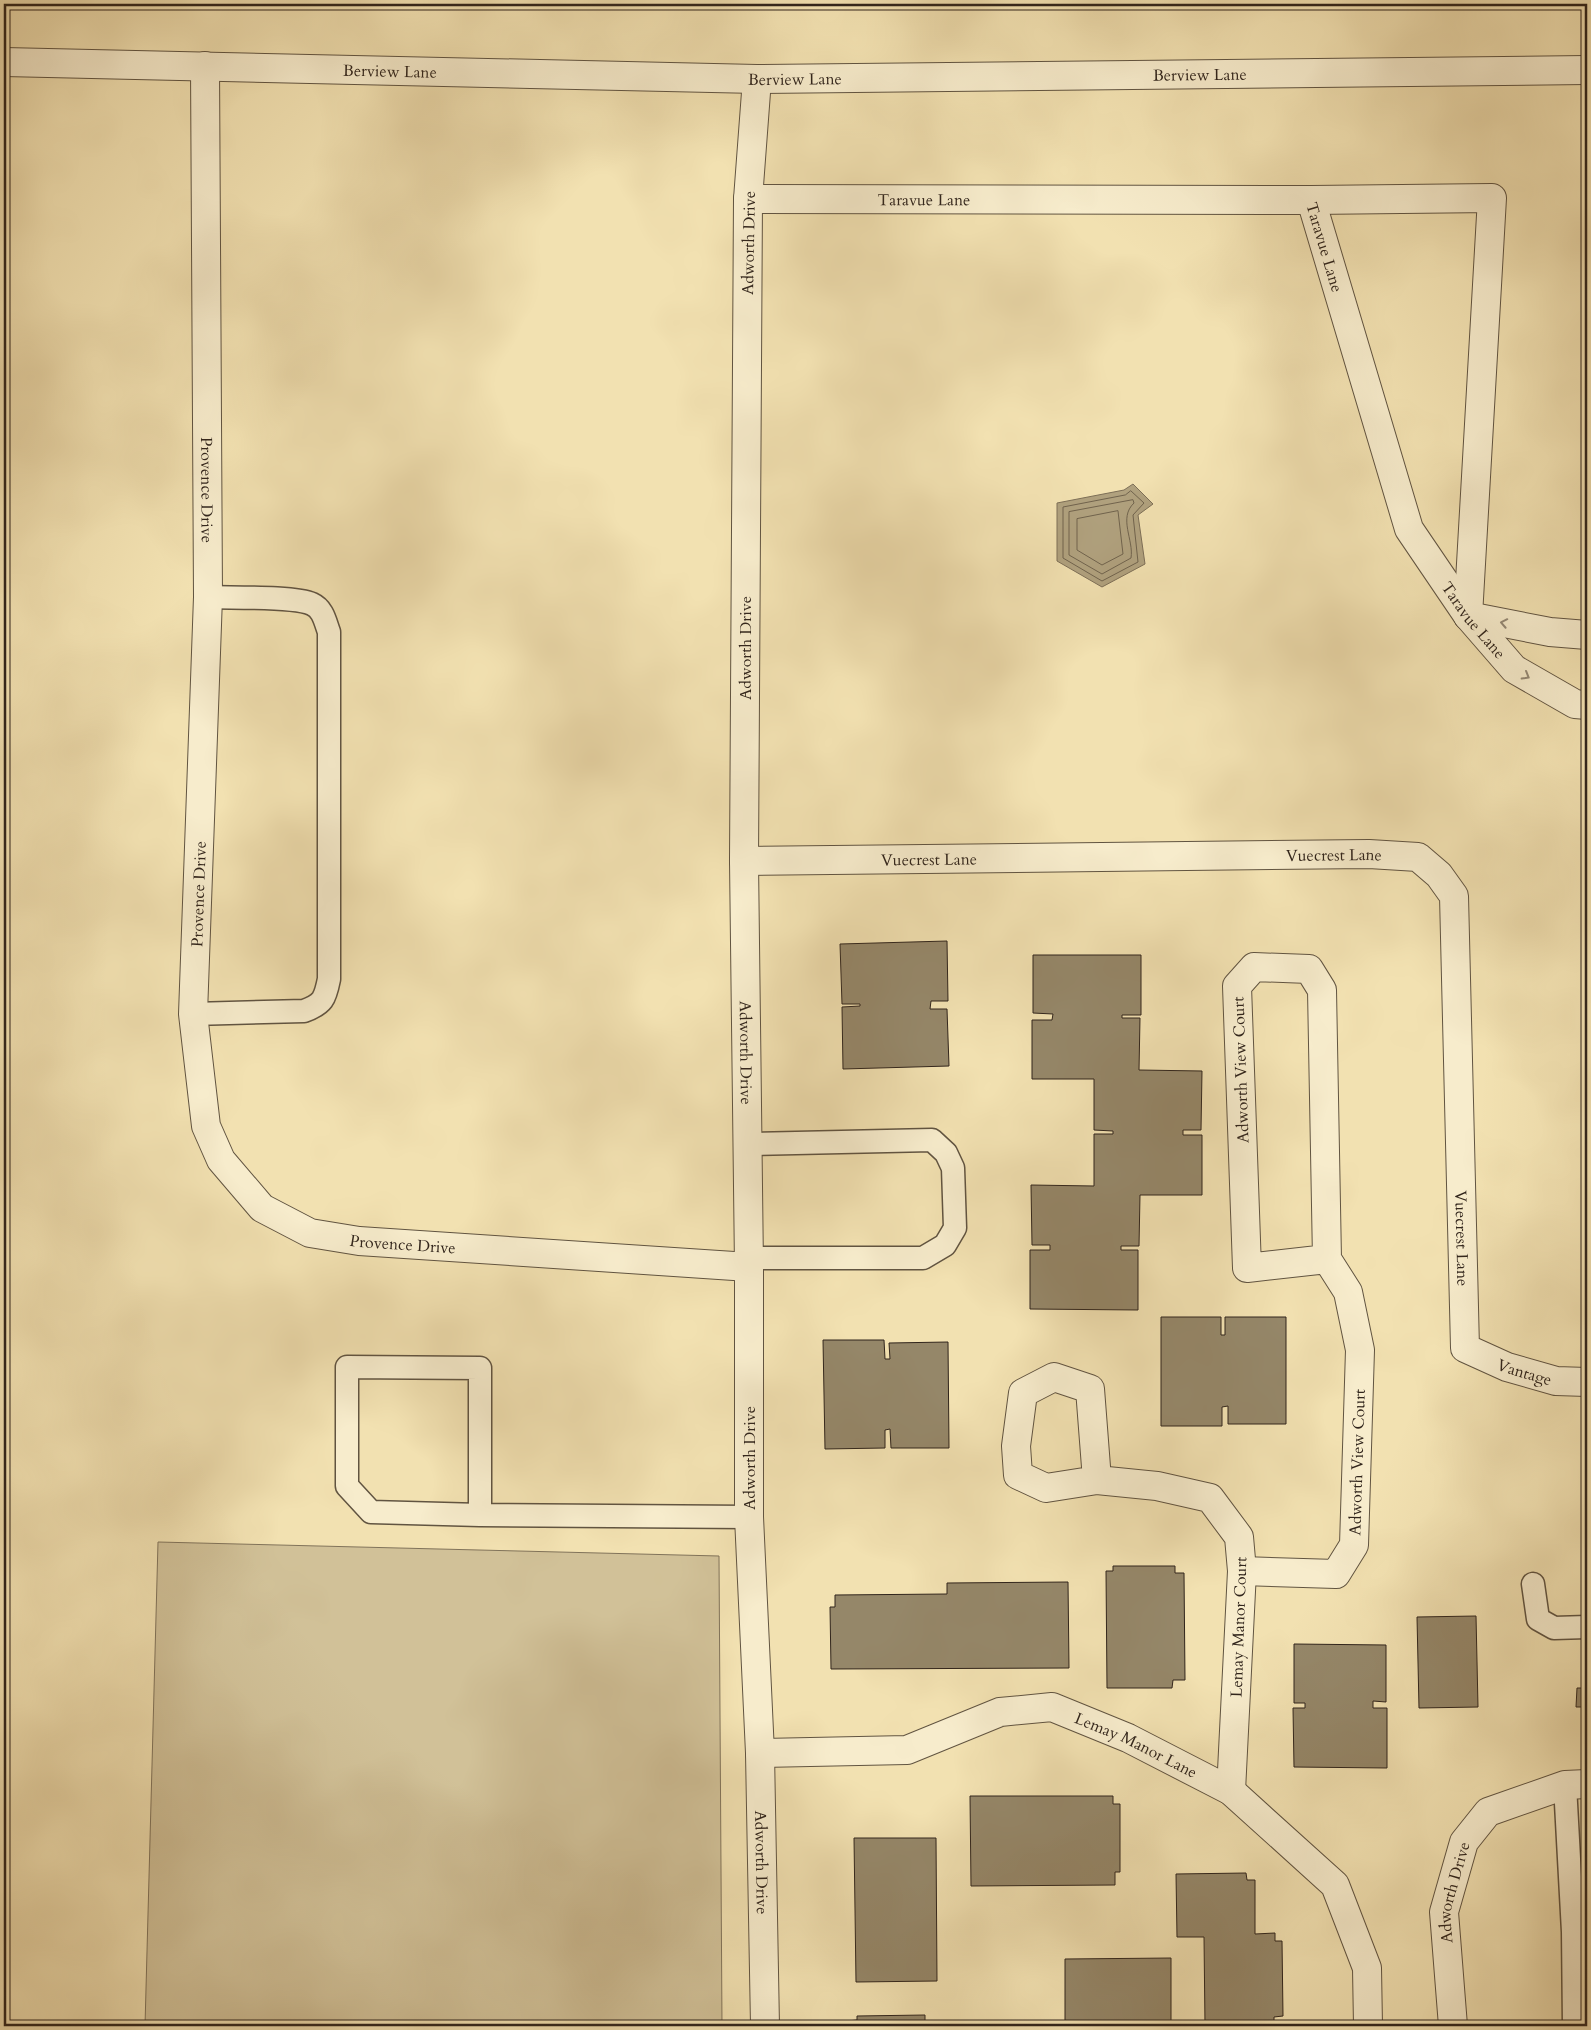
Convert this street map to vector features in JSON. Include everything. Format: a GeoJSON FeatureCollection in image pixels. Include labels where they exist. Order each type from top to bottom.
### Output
{"type":"FeatureCollection","features":[{"type":"Feature","properties":{"kind":"street","name":"Berview Lane"},"geometry":{"type":"LineString","coordinates":[[4,62],[757,80],[1587,70]]}},
{"type":"Feature","properties":{"kind":"street","name":"Provence Drive"},"geometry":{"type":"LineString","coordinates":[[206,66],[208,597],[193,1014],[206,1126],[221,1160],[262,1208],[310,1234],[359,1242],[749,1263]]}},
{"type":"Feature","properties":{"kind":"street","name":"Adworth Drive"},"geometry":{"type":"LineString","coordinates":[[757,80],[748,199],[744,861],[749,1263],[749,1517],[760,1753],[765,2026]]}},
{"type":"Feature","properties":{"kind":"street"},"geometry":{"type":"LineString","coordinates":[[1311,200],[1492,198],[1468,616],[1550,632],[1587,635]]}},
{"type":"Feature","properties":{"kind":"street","name":"Taravue Lane"},"geometry":{"type":"LineString","coordinates":[[748,199],[1311,200],[1409,529],[1468,616],[1514,669],[1575,704],[1587,705]]}},
{"type":"Feature","properties":{"kind":"street","name":"Vuecrest Lane"},"geometry":{"type":"LineString","coordinates":[[744,861],[1369,854],[1418,857],[1439,875],[1454,896],[1465,1348]]}},
{"type":"Feature","properties":{"kind":"street","name":"Adworth View Court"},"geometry":{"type":"LineString","coordinates":[[1242,1571],[1336,1574],[1354,1546],[1360,1350],[1348,1292],[1327,1259],[1322,990],[1309,969],[1254,966],[1237,986],[1247,1268],[1327,1259]]}},
{"type":"Feature","properties":{"kind":"street","name":"Vantage"},"geometry":{"type":"LineString","coordinates":[[1465,1348],[1507,1368],[1556,1381],[1587,1382]]}},
{"type":"Feature","properties":{"kind":"street","name":"Lemay Manor Court"},"geometry":{"type":"LineString","coordinates":[[1097,1480],[1157,1486],[1210,1498],[1239,1537],[1242,1571],[1231,1791]]}},
{"type":"Feature","properties":{"kind":"street","name":"Lemay Manor Lane"},"geometry":{"type":"LineString","coordinates":[[760,1753],[907,1750],[1000,1712],[1052,1707],[1128,1738],[1231,1791],[1336,1885],[1367,1968],[1368,2026]]}},
{"type":"Feature","properties":{"kind":"street","name":"Adworth Drive"},"geometry":{"type":"LineString","coordinates":[[1453,2026],[1444,1912],[1464,1842],[1488,1812],[1576,1785]]}},
{"type":"Feature","properties":{"kind":"lane"},"geometry":{"type":"LineString","coordinates":[[193,1014],[304,1010],[316,1006],[326,997],[329,979],[328,632],[323,613],[312,604],[297,600],[208,597]]}},
{"type":"Feature","properties":{"kind":"lane"},"geometry":{"type":"LineString","coordinates":[[747,1144],[932,1140],[946,1153],[953,1168],[955,1228],[945,1245],[923,1258],[749,1263]]}},
{"type":"Feature","properties":{"kind":"lane"},"geometry":{"type":"LineString","coordinates":[[480,1515],[480,1368],[347,1367],[347,1486],[371,1512],[480,1515],[749,1517]]}},
{"type":"Feature","properties":{"kind":"lane"},"geometry":{"type":"LineString","coordinates":[[1533,1584],[1538,1619],[1554,1628],[1587,1627]]}},
{"type":"Feature","properties":{"kind":"lane"},"geometry":{"type":"LineString","coordinates":[[1574,2026],[1580,1933],[1576,1785]]}},
{"type":"Feature","properties":{"kind":"shaded area"},"geometry":{"type":"Polygon","coordinates":[[[158,1542],[719,1556],[722,2026],[145,2026],[158,1542]]]}},
{"type":"Feature","properties":{"kind":"water"},"geometry":{"type":"Polygon","coordinates":[[[1133,484],[1153,504],[1138,515],[1145,564],[1102,587],[1057,561],[1057,503],[1124,490],[1133,484]]]}},
{"type":"Feature","properties":{"kind":"building"},"geometry":{"type":"Polygon","coordinates":[[[947,941],[948,1001],[931,1001],[930,1009],[947,1009],[949,1066],[843,1069],[842,1007],[860,1006],[860,1004],[842,1004],[840,944],[947,941]]]}},
{"type":"Feature","properties":{"kind":"building"},"geometry":{"type":"Polygon","coordinates":[[[1033,955],[1141,955],[1141,1015],[1122,1015],[1122,1018],[1140,1018],[1139,1070],[1202,1071],[1201,1130],[1183,1130],[1183,1135],[1202,1135],[1202,1195],[1140,1195],[1139,1246],[1121,1246],[1121,1250],[1138,1250],[1138,1310],[1030,1309],[1030,1250],[1050,1250],[1050,1245],[1032,1245],[1031,1185],[1094,1186],[1094,1134],[1113,1134],[1113,1131],[1094,1130],[1094,1079],[1032,1079],[1032,1020],[1052,1020],[1053,1014],[1033,1013],[1033,955]]]}},
{"type":"Feature","properties":{"kind":"building"},"geometry":{"type":"Polygon","coordinates":[[[1161,1317],[1221,1317],[1221,1335],[1225,1335],[1225,1317],[1286,1317],[1286,1424],[1228,1424],[1228,1406],[1222,1407],[1222,1426],[1161,1426],[1161,1317]]]}},
{"type":"Feature","properties":{"kind":"building"},"geometry":{"type":"Polygon","coordinates":[[[823,1340],[884,1340],[885,1359],[890,1359],[889,1343],[948,1342],[949,1448],[891,1448],[890,1429],[885,1430],[885,1448],[825,1449],[823,1340]]]}},
{"type":"Feature","properties":{"kind":"building"},"geometry":{"type":"Polygon","coordinates":[[[1113,1566],[1175,1566],[1175,1573],[1184,1573],[1185,1680],[1173,1680],[1172,1688],[1107,1688],[1106,1571],[1113,1571],[1113,1566]]]}},
{"type":"Feature","properties":{"kind":"building"},"geometry":{"type":"Polygon","coordinates":[[[1068,1582],[1069,1668],[831,1669],[830,1607],[835,1607],[835,1595],[947,1594],[947,1583],[1068,1582]]]}},
{"type":"Feature","properties":{"kind":"building"},"geometry":{"type":"Polygon","coordinates":[[[1476,1616],[1478,1707],[1419,1708],[1417,1617],[1476,1616]]]}},
{"type":"Feature","properties":{"kind":"building"},"geometry":{"type":"Polygon","coordinates":[[[1294,1644],[1386,1645],[1386,1702],[1373,1701],[1373,1708],[1387,1708],[1387,1768],[1294,1767],[1293,1708],[1305,1708],[1305,1703],[1294,1703],[1294,1644]]]}},
{"type":"Feature","properties":{"kind":"building"},"geometry":{"type":"Polygon","coordinates":[[[1577,1688],[1587,1688],[1587,1707],[1576,1707],[1577,1688]]]}},
{"type":"Feature","properties":{"kind":"building"},"geometry":{"type":"Polygon","coordinates":[[[970,1796],[1113,1796],[1113,1804],[1120,1804],[1120,1872],[1115,1872],[1115,1885],[971,1886],[970,1796]]]}},
{"type":"Feature","properties":{"kind":"building"},"geometry":{"type":"Polygon","coordinates":[[[854,1838],[936,1838],[937,1981],[856,1982],[854,1838]]]}},
{"type":"Feature","properties":{"kind":"building"},"geometry":{"type":"Polygon","coordinates":[[[1246,1873],[1247,1880],[1255,1880],[1255,1934],[1275,1933],[1275,1941],[1282,1941],[1283,2016],[1274,2017],[1274,2025],[1205,2025],[1204,1937],[1177,1937],[1176,1874],[1246,1873]]]}},
{"type":"Feature","properties":{"kind":"building"},"geometry":{"type":"Polygon","coordinates":[[[1171,1958],[1171,2022],[1158,2022],[1158,2026],[1125,2026],[1124,2021],[1065,2021],[1065,1959],[1171,1958]]]}},
{"type":"Feature","properties":{"kind":"building"},"geometry":{"type":"Polygon","coordinates":[[[925,2015],[925,2021],[933,2021],[933,2026],[847,2026],[847,2021],[857,2020],[857,2016],[925,2015]]]}}]}
